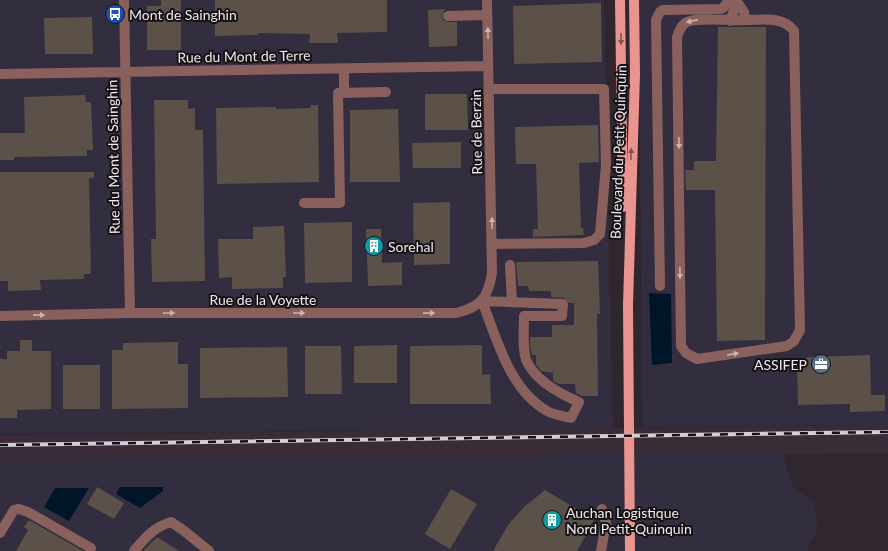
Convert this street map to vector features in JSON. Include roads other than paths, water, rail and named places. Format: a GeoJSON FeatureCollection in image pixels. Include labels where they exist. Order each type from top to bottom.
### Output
{"type":"FeatureCollection","features":[{"type":"Feature","properties":{"kind":"main road","name":"Boulevard du Petit Quinquin"},"geometry":{"type":"LineString","coordinates":[[620,0],[623,209],[628,305],[631,525],[630,551]]}},
{"type":"Feature","properties":{"kind":"main road","name":"Boulevard du Petit Quinquin"},"geometry":{"type":"LineString","coordinates":[[628,305],[635,74],[634,0]]}},
{"type":"Feature","properties":{"kind":"main road","name":"Boulevard du Petit Quinquin"},"geometry":{"type":"LineString","coordinates":[[626,551],[631,525]]}},
{"type":"Feature","properties":{"kind":"street","name":"Rue du Mont de Sainghin"},"geometry":{"type":"LineString","coordinates":[[124,0],[130,313]]}},
{"type":"Feature","properties":{"kind":"street","name":"Rue de Berzin"},"geometry":{"type":"LineString","coordinates":[[482,301],[487,295],[490,284],[492,262],[487,0]]}},
{"type":"Feature","properties":{"kind":"street"},"geometry":{"type":"LineString","coordinates":[[734,1],[744,12],[746,20]]}},
{"type":"Feature","properties":{"kind":"street"},"geometry":{"type":"LineString","coordinates":[[730,21],[734,1]]}},
{"type":"Feature","properties":{"kind":"street"},"geometry":{"type":"LineString","coordinates":[[660,286],[656,20],[660,12],[663,10],[721,9],[734,1]]}},
{"type":"Feature","properties":{"kind":"street"},"geometry":{"type":"LineString","coordinates":[[448,16],[487,14]]}},
{"type":"Feature","properties":{"kind":"street"},"geometry":{"type":"LineString","coordinates":[[694,20],[746,20],[782,21],[788,24],[794,31],[800,330],[794,341],[787,346],[697,358],[686,353],[681,346],[677,37],[681,27],[686,22],[694,20]]}},
{"type":"Feature","properties":{"kind":"street","name":"Rue du Mont de Terre"},"geometry":{"type":"LineString","coordinates":[[0,74],[488,66]]}},
{"type":"Feature","properties":{"kind":"street"},"geometry":{"type":"LineString","coordinates":[[344,68],[344,93]]}},
{"type":"Feature","properties":{"kind":"street"},"geometry":{"type":"LineString","coordinates":[[489,89],[604,89],[606,165],[600,234],[594,240],[584,243],[492,244]]}},
{"type":"Feature","properties":{"kind":"street"},"geometry":{"type":"LineString","coordinates":[[304,203],[340,203],[338,93],[386,92]]}},
{"type":"Feature","properties":{"kind":"street"},"geometry":{"type":"LineString","coordinates":[[510,265],[512,302]]}},
{"type":"Feature","properties":{"kind":"street"},"geometry":{"type":"LineString","coordinates":[[482,301],[563,304],[562,316],[524,316],[525,351],[527,362],[540,378],[558,392],[578,402],[571,418],[548,412],[526,395],[511,372],[482,301]]}},
{"type":"Feature","properties":{"kind":"street","name":"Rue de la Voyette"},"geometry":{"type":"LineString","coordinates":[[0,316],[130,313],[456,313],[471,309],[482,301]]}},
{"type":"Feature","properties":{"kind":"street"},"geometry":{"type":"LineString","coordinates":[[0,533],[14,510],[19,509],[28,512],[92,548]]}},
{"type":"Feature","properties":{"kind":"street"},"geometry":{"type":"LineString","coordinates":[[601,551],[606,523],[602,509]]}},
{"type":"Feature","properties":{"kind":"street"},"geometry":{"type":"LineString","coordinates":[[134,551],[150,532],[160,525],[170,522],[183,530],[209,551]]}},
{"type":"Feature","properties":{"kind":"water"},"geometry":{"type":"Polygon","coordinates":[[[649,293],[671,294],[672,363],[652,365],[649,293]]]}},
{"type":"Feature","properties":{"kind":"water"},"geometry":{"type":"Polygon","coordinates":[[[120,487],[163,487],[163,491],[140,508],[116,494],[120,487]]]}},
{"type":"Feature","properties":{"kind":"water"},"geometry":{"type":"Polygon","coordinates":[[[55,488],[89,488],[69,521],[44,507],[55,488]]]}},
{"type":"Feature","properties":{"kind":"railway"},"geometry":{"type":"LineString","coordinates":[[0,445],[888,432]]}},
{"type":"Feature","properties":{"kind":"place","name":"Mont de Sainghin"},"geometry":{"type":"Point","coordinates":[115,14]}},
{"type":"Feature","properties":{"kind":"place","name":"Sorehal"},"geometry":{"type":"Point","coordinates":[374,246]}},
{"type":"Feature","properties":{"kind":"place","name":"ASSIFEP"},"geometry":{"type":"Point","coordinates":[821,364]}},
{"type":"Feature","properties":{"kind":"place","name":"Auchan Logistique Nord Petit-Quinquin"},"geometry":{"type":"Point","coordinates":[552,520]}}]}
